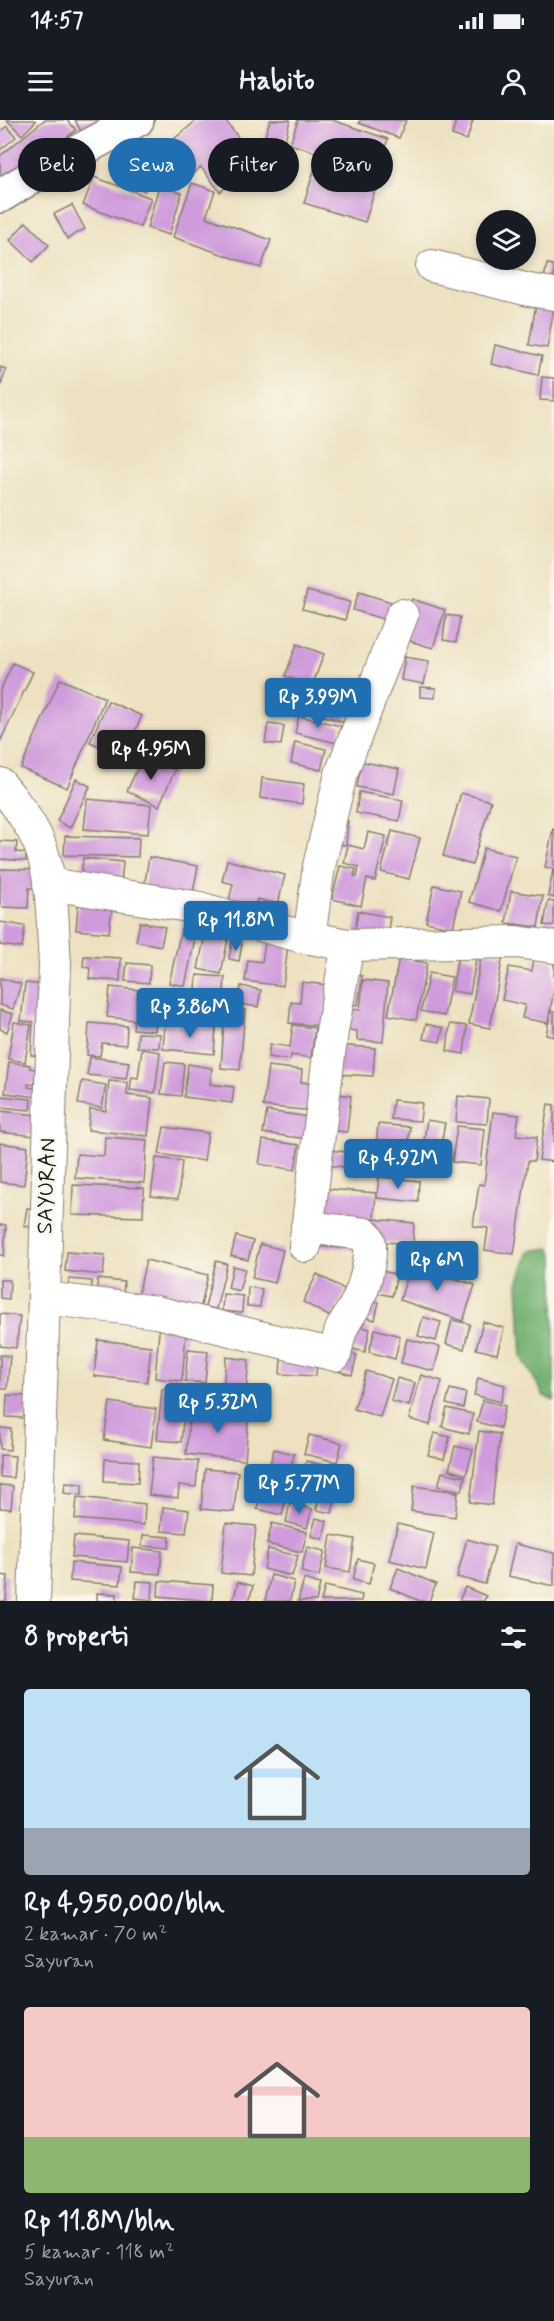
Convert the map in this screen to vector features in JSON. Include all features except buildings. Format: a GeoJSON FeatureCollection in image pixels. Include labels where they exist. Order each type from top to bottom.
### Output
{"type":"FeatureCollection","features":[{"type":"Feature","properties":{"kind":"main road"},"geometry":{"type":"LineString","coordinates":[[0,196],[137,120]]}},
{"type":"Feature","properties":{"kind":"street"},"geometry":{"type":"LineString","coordinates":[[432,266],[554,294]]}},
{"type":"Feature","properties":{"kind":"street"},"geometry":{"type":"LineString","coordinates":[[309,938],[320,866],[341,774],[402,615]]}},
{"type":"Feature","properties":{"kind":"street","name":"SAYURAN"},"geometry":{"type":"LineString","coordinates":[[0,784],[11,797],[39,842],[49,884],[55,964],[34,1601]]}},
{"type":"Feature","properties":{"kind":"street"},"geometry":{"type":"LineString","coordinates":[[49,884],[195,907],[309,938],[348,945],[516,942],[554,947]]}},
{"type":"Feature","properties":{"kind":"street"},"geometry":{"type":"LineString","coordinates":[[44,1298],[156,1312],[335,1355],[342,1329],[360,1295],[368,1266],[371,1241],[365,1234],[306,1236],[332,1031],[348,945]]}},
{"type":"Feature","properties":{"kind":"green space"},"geometry":{"type":"Polygon","coordinates":[[[550,1248],[554,1256],[554,1401],[544,1396],[522,1357],[518,1284],[529,1251],[550,1248]]]}}]}
